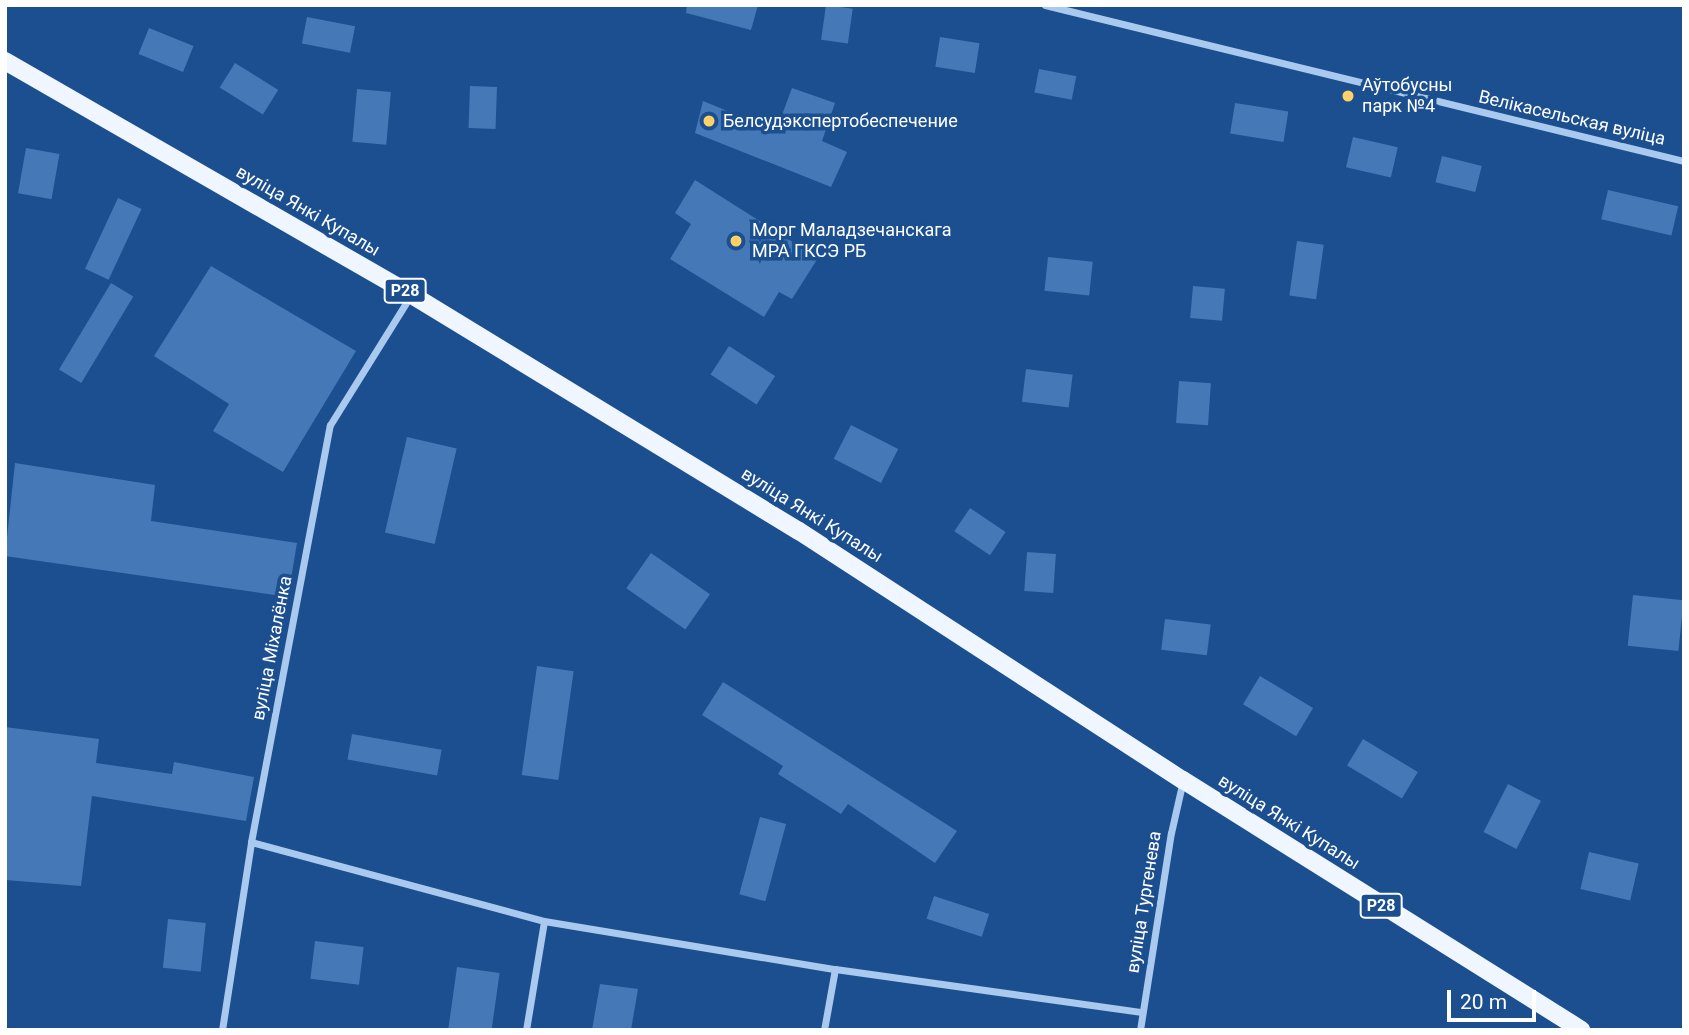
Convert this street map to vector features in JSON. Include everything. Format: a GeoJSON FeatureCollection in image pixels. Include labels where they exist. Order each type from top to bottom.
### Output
{"type":"FeatureCollection","features":[{"type":"Feature","properties":{"kind":"main road","name":"вуліца Янкі Купалы"},"geometry":{"type":"LineString","coordinates":[[5,61],[412,295],[799,531],[1183,780],[1581,1030]]}},
{"type":"Feature","properties":{"kind":"street","name":"Велікасельская вуліца"},"geometry":{"type":"LineString","coordinates":[[1045,5],[1684,161]]}},
{"type":"Feature","properties":{"kind":"street","name":"вуліца Міхалёнка"},"geometry":{"type":"LineString","coordinates":[[222,1030],[251,842],[330,425],[412,295]]}},
{"type":"Feature","properties":{"kind":"street","name":"вуліца Тургенева"},"geometry":{"type":"LineString","coordinates":[[1140,1030],[1171,833],[1183,780]]}},
{"type":"Feature","properties":{"kind":"street"},"geometry":{"type":"LineString","coordinates":[[251,842],[544,921],[835,969],[1142,1012]]}},
{"type":"Feature","properties":{"kind":"street"},"geometry":{"type":"LineString","coordinates":[[526,1030],[544,921]]}},
{"type":"Feature","properties":{"kind":"street"},"geometry":{"type":"LineString","coordinates":[[824,1030],[835,969]]}},
{"type":"Feature","properties":{"kind":"building"},"geometry":{"type":"Polygon","coordinates":[[[687,5],[758,5],[751,30],[686,13],[687,5]]]}},
{"type":"Feature","properties":{"kind":"building"},"geometry":{"type":"Polygon","coordinates":[[[826,5],[853,9],[848,43],[821,40],[826,5]]]}},
{"type":"Feature","properties":{"kind":"building"},"geometry":{"type":"Polygon","coordinates":[[[307,17],[355,26],[350,53],[302,44],[307,17]]]}},
{"type":"Feature","properties":{"kind":"building"},"geometry":{"type":"Polygon","coordinates":[[[149,28],[194,46],[183,72],[139,54],[149,28]]]}},
{"type":"Feature","properties":{"kind":"building"},"geometry":{"type":"Polygon","coordinates":[[[940,37],[980,43],[975,73],[935,67],[940,37]]]}},
{"type":"Feature","properties":{"kind":"building"},"geometry":{"type":"Polygon","coordinates":[[[235,63],[278,90],[263,115],[220,88],[235,63]]]}},
{"type":"Feature","properties":{"kind":"building"},"geometry":{"type":"Polygon","coordinates":[[[1039,69],[1076,76],[1072,100],[1034,93],[1039,69]]]}},
{"type":"Feature","properties":{"kind":"building"},"geometry":{"type":"Polygon","coordinates":[[[470,86],[497,87],[496,129],[469,128],[470,86]]]}},
{"type":"Feature","properties":{"kind":"building"},"geometry":{"type":"Polygon","coordinates":[[[792,88],[835,103],[822,141],[847,152],[831,187],[695,133],[703,101],[776,131],[792,88]]]}},
{"type":"Feature","properties":{"kind":"building"},"geometry":{"type":"Polygon","coordinates":[[[357,89],[391,92],[386,145],[352,142],[357,89]]]}},
{"type":"Feature","properties":{"kind":"building"},"geometry":{"type":"Polygon","coordinates":[[[1235,103],[1288,111],[1283,142],[1230,134],[1235,103]]]}},
{"type":"Feature","properties":{"kind":"building"},"geometry":{"type":"Polygon","coordinates":[[[1353,137],[1398,147],[1391,178],[1346,167],[1353,137]]]}},
{"type":"Feature","properties":{"kind":"building"},"geometry":{"type":"Polygon","coordinates":[[[26,148],[59,154],[51,199],[18,193],[26,148]]]}},
{"type":"Feature","properties":{"kind":"building"},"geometry":{"type":"Polygon","coordinates":[[[1442,156],[1482,166],[1475,192],[1435,182],[1442,156]]]}},
{"type":"Feature","properties":{"kind":"building","name":"Морг Маладзечанскага МРА ГКСЭ РБ"},"geometry":{"type":"Polygon","coordinates":[[[695,180],[818,258],[792,299],[779,292],[764,317],[670,259],[691,224],[675,213],[695,180]]]}},
{"type":"Feature","properties":{"kind":"building"},"geometry":{"type":"Polygon","coordinates":[[[1608,190],[1678,206],[1671,235],[1601,219],[1608,190]]]}},
{"type":"Feature","properties":{"kind":"building"},"geometry":{"type":"Polygon","coordinates":[[[118,198],[142,209],[109,280],[85,269],[118,198]]]}},
{"type":"Feature","properties":{"kind":"building"},"geometry":{"type":"Polygon","coordinates":[[[1297,241],[1324,245],[1316,299],[1289,295],[1297,241]]]}},
{"type":"Feature","properties":{"kind":"building"},"geometry":{"type":"Polygon","coordinates":[[[1048,257],[1093,262],[1089,296],[1044,291],[1048,257]]]}},
{"type":"Feature","properties":{"kind":"building"},"geometry":{"type":"Polygon","coordinates":[[[211,266],[356,351],[283,472],[213,431],[229,404],[154,356],[211,266]]]}},
{"type":"Feature","properties":{"kind":"building"},"geometry":{"type":"Polygon","coordinates":[[[111,283],[133,296],[81,383],[59,370],[111,283]]]}},
{"type":"Feature","properties":{"kind":"building"},"geometry":{"type":"Polygon","coordinates":[[[1193,286],[1225,289],[1222,321],[1190,318],[1193,286]]]}},
{"type":"Feature","properties":{"kind":"building"},"geometry":{"type":"Polygon","coordinates":[[[729,346],[775,376],[757,404],[710,375],[729,346]]]}},
{"type":"Feature","properties":{"kind":"building"},"geometry":{"type":"Polygon","coordinates":[[[1026,369],[1073,375],[1069,407],[1022,402],[1026,369]]]}},
{"type":"Feature","properties":{"kind":"building"},"geometry":{"type":"Polygon","coordinates":[[[1179,381],[1211,383],[1208,425],[1176,423],[1179,381]]]}},
{"type":"Feature","properties":{"kind":"building"},"geometry":{"type":"Polygon","coordinates":[[[851,425],[898,449],[881,483],[834,459],[851,425]]]}},
{"type":"Feature","properties":{"kind":"building"},"geometry":{"type":"Polygon","coordinates":[[[407,437],[457,448],[435,544],[385,532],[407,437]]]}},
{"type":"Feature","properties":{"kind":"building"},"geometry":{"type":"Polygon","coordinates":[[[15,463],[155,485],[151,521],[297,543],[288,597],[5,556],[15,463]]]}},
{"type":"Feature","properties":{"kind":"building"},"geometry":{"type":"Polygon","coordinates":[[[970,508],[1006,532],[990,555],[954,531],[970,508]]]}},
{"type":"Feature","properties":{"kind":"building"},"geometry":{"type":"Polygon","coordinates":[[[1027,552],[1056,554],[1053,593],[1024,591],[1027,552]]]}},
{"type":"Feature","properties":{"kind":"building"},"geometry":{"type":"Polygon","coordinates":[[[651,553],[710,594],[685,630],[626,588],[651,553]]]}},
{"type":"Feature","properties":{"kind":"building"},"geometry":{"type":"Polygon","coordinates":[[[1633,595],[1684,600],[1678,651],[1628,646],[1633,595]]]}},
{"type":"Feature","properties":{"kind":"building"},"geometry":{"type":"Polygon","coordinates":[[[1165,619],[1211,625],[1207,655],[1161,650],[1165,619]]]}},
{"type":"Feature","properties":{"kind":"building"},"geometry":{"type":"Polygon","coordinates":[[[537,666],[574,671],[558,780],[522,775],[537,666]]]}},
{"type":"Feature","properties":{"kind":"building"},"geometry":{"type":"Polygon","coordinates":[[[1260,676],[1313,708],[1296,736],[1243,704],[1260,676]]]}},
{"type":"Feature","properties":{"kind":"building"},"geometry":{"type":"Polygon","coordinates":[[[723,682],[957,831],[935,863],[848,804],[841,814],[778,774],[783,766],[702,715],[723,682]]]}},
{"type":"Feature","properties":{"kind":"building"},"geometry":{"type":"Polygon","coordinates":[[[5,727],[99,739],[96,763],[172,774],[174,762],[254,777],[246,821],[92,796],[81,886],[5,880],[5,727]]]}},
{"type":"Feature","properties":{"kind":"building"},"geometry":{"type":"Polygon","coordinates":[[[352,734],[442,750],[437,775],[347,760],[352,734]]]}},
{"type":"Feature","properties":{"kind":"building"},"geometry":{"type":"Polygon","coordinates":[[[1363,739],[1418,772],[1402,799],[1347,766],[1363,739]]]}},
{"type":"Feature","properties":{"kind":"building"},"geometry":{"type":"Polygon","coordinates":[[[1508,784],[1541,801],[1516,849],[1483,832],[1508,784]]]}},
{"type":"Feature","properties":{"kind":"building"},"geometry":{"type":"Polygon","coordinates":[[[760,817],[786,824],[765,901],[739,894],[760,817]]]}},
{"type":"Feature","properties":{"kind":"building"},"geometry":{"type":"Polygon","coordinates":[[[1589,852],[1639,863],[1630,900],[1580,889],[1589,852]]]}},
{"type":"Feature","properties":{"kind":"building"},"geometry":{"type":"Polygon","coordinates":[[[934,896],[989,914],[982,937],[927,919],[934,896]]]}},
{"type":"Feature","properties":{"kind":"building"},"geometry":{"type":"Polygon","coordinates":[[[168,919],[206,923],[201,972],[163,968],[168,919]]]}},
{"type":"Feature","properties":{"kind":"building"},"geometry":{"type":"Polygon","coordinates":[[[315,941],[364,947],[359,985],[310,979],[315,941]]]}},
{"type":"Feature","properties":{"kind":"building"},"geometry":{"type":"Polygon","coordinates":[[[457,967],[500,973],[492,1030],[448,1030],[457,967]]]}},
{"type":"Feature","properties":{"kind":"building"},"geometry":{"type":"Polygon","coordinates":[[[600,984],[638,989],[631,1030],[592,1030],[600,984]]]}},
{"type":"Feature","properties":{"kind":"place","name":"Аўтобусны парк №4"},"geometry":{"type":"Point","coordinates":[1348,96]}},
{"type":"Feature","properties":{"kind":"place","name":"Белсудэкспертобеспечение"},"geometry":{"type":"Point","coordinates":[709,121]}},
{"type":"Feature","properties":{"kind":"place","name":"Морг Маладзечанскага МРА ГКСЭ РБ"},"geometry":{"type":"Point","coordinates":[736,241]}}]}
